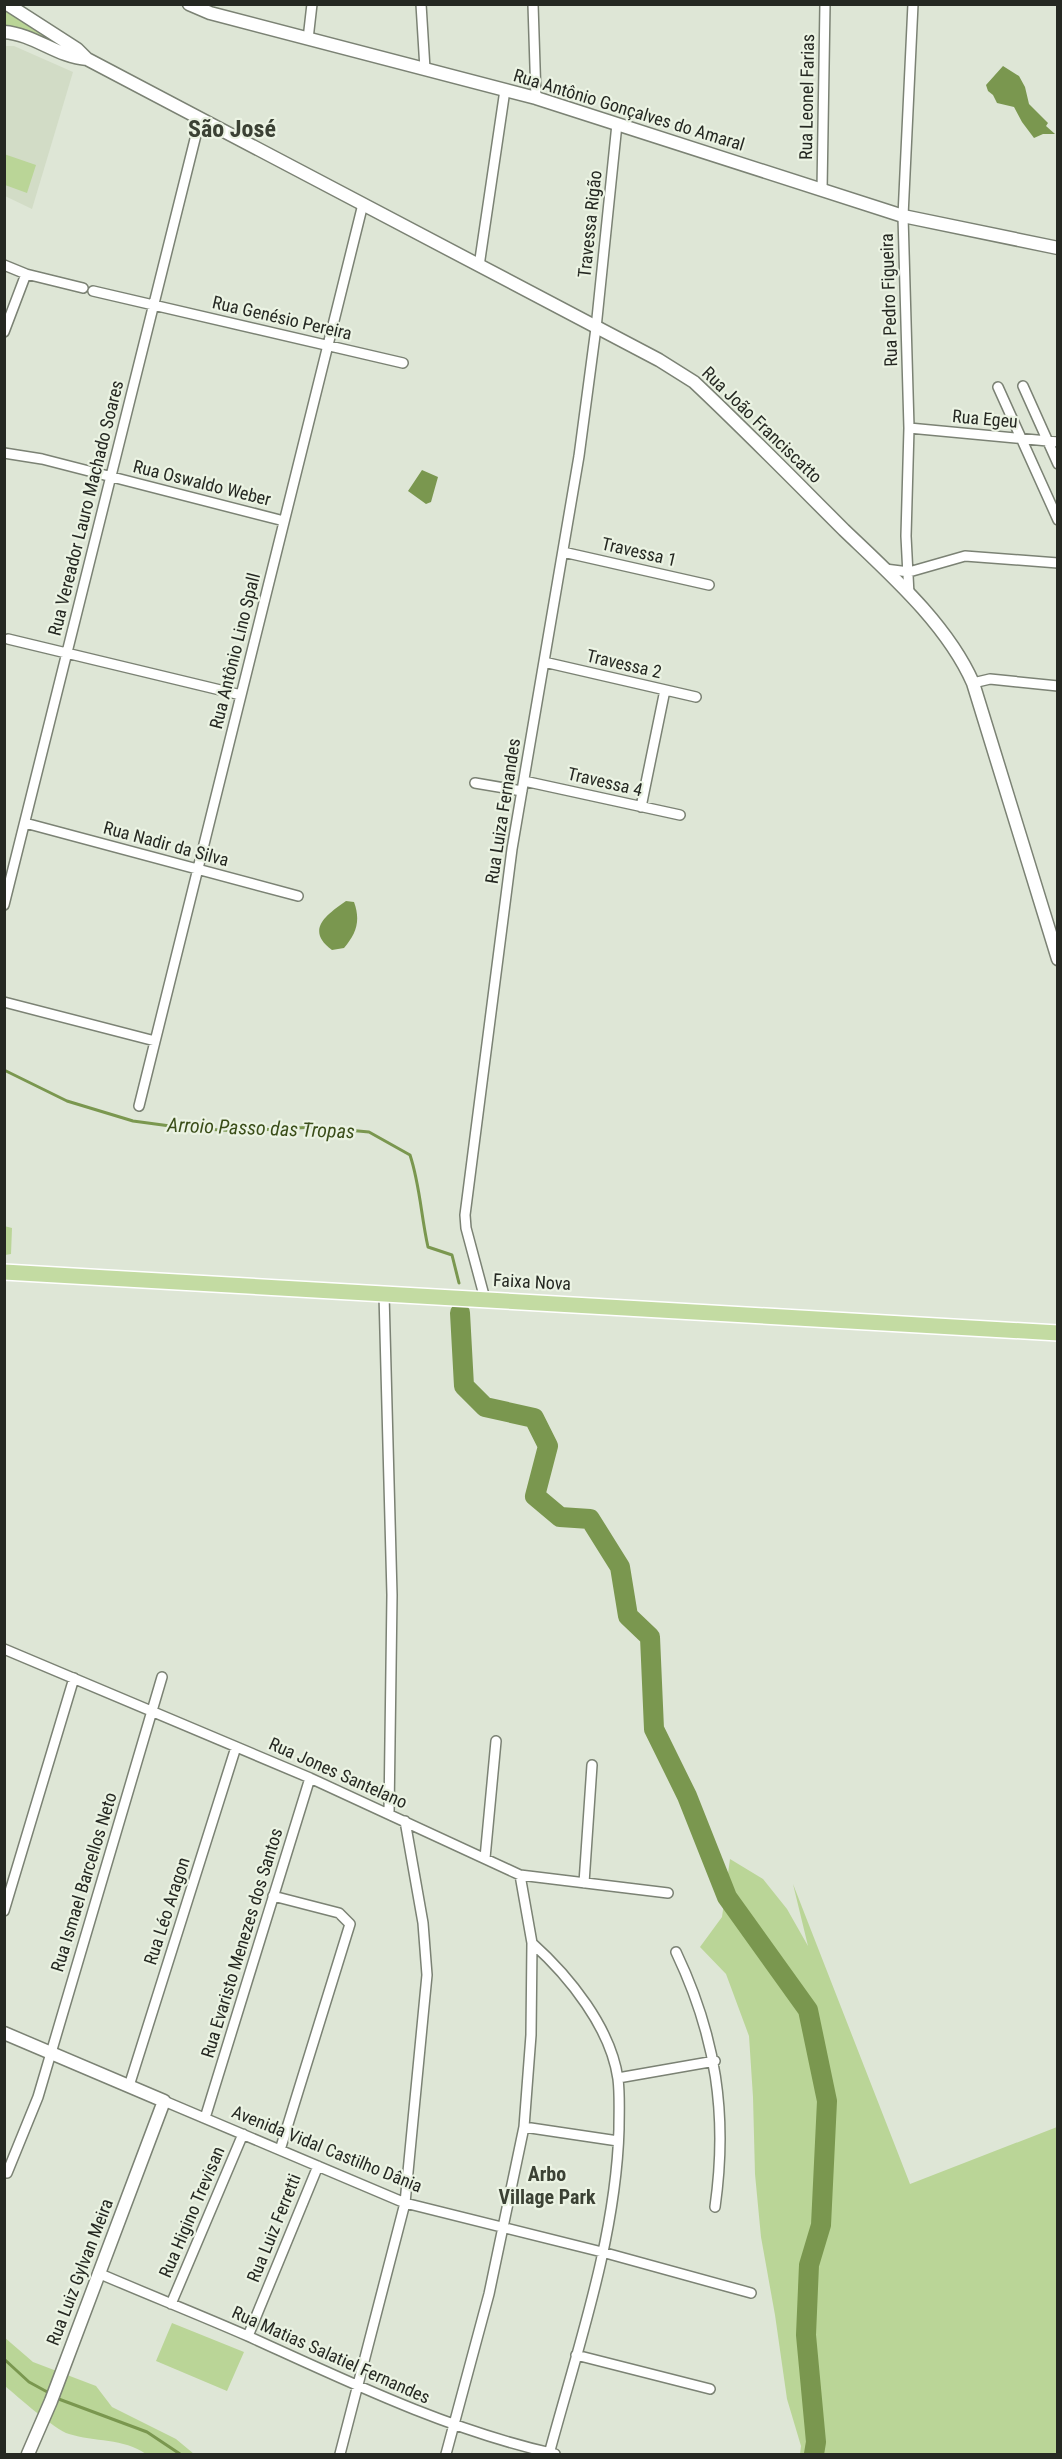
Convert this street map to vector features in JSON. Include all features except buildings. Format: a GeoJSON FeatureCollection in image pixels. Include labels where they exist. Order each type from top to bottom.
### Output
{"type":"FeatureCollection","features":[{"type":"Feature","properties":{"kind":"highway","name":"Faixa Nova"},"geometry":{"type":"LineString","coordinates":[[4,1272],[1058,1333]]}},
{"type":"Feature","properties":{"kind":"street","name":"Rua João Franciscatto"},"geometry":{"type":"LineString","coordinates":[[7,4],[77,49],[87,59],[659,360],[694,382],[885,569],[964,662],[973,683],[1058,959]]}},
{"type":"Feature","properties":{"kind":"street","name":"Rua Antônio Gonçalves do Amaral"},"geometry":{"type":"LineString","coordinates":[[189,4],[210,13],[536,98],[903,216],[1058,248]]}},
{"type":"Feature","properties":{"kind":"street"},"geometry":{"type":"LineString","coordinates":[[308,39],[312,4]]}},
{"type":"Feature","properties":{"kind":"street"},"geometry":{"type":"LineString","coordinates":[[421,4],[425,69]]}},
{"type":"Feature","properties":{"kind":"street"},"geometry":{"type":"LineString","coordinates":[[532,4],[536,98]]}},
{"type":"Feature","properties":{"kind":"street","name":"Rua Leonel Farias"},"geometry":{"type":"LineString","coordinates":[[822,190],[825,4]]}},
{"type":"Feature","properties":{"kind":"street","name":"Rua Pedro Figueira"},"geometry":{"type":"LineString","coordinates":[[909,595],[906,536],[909,428],[903,216],[913,4]]}},
{"type":"Feature","properties":{"kind":"street","name":"Rua João Franciscatto"},"geometry":{"type":"LineString","coordinates":[[4,33],[20,34],[72,58],[87,59]]}},
{"type":"Feature","properties":{"kind":"street"},"geometry":{"type":"LineString","coordinates":[[479,266],[505,90]]}},
{"type":"Feature","properties":{"kind":"street","name":"Rua Vereador Lauro Machado Soares"},"geometry":{"type":"LineString","coordinates":[[4,905],[200,119]]}},
{"type":"Feature","properties":{"kind":"street","name":"Travessa Rigão"},"geometry":{"type":"LineString","coordinates":[[596,328],[617,124]]}},
{"type":"Feature","properties":{"kind":"street","name":"Rua Antônio Lino Spall"},"geometry":{"type":"LineString","coordinates":[[139,1106],[363,204]]}},
{"type":"Feature","properties":{"kind":"street","name":"Rua Genésio Pereira"},"geometry":{"type":"LineString","coordinates":[[4,265],[26,274],[153,306],[403,363]]}},
{"type":"Feature","properties":{"kind":"street"},"geometry":{"type":"LineString","coordinates":[[4,332],[26,274]]}},
{"type":"Feature","properties":{"kind":"street","name":"Rua Luiza Fernandes"},"geometry":{"type":"LineString","coordinates":[[485,1299],[466,1228],[465,1215],[512,849],[579,456],[596,328]]}},
{"type":"Feature","properties":{"kind":"street"},"geometry":{"type":"LineString","coordinates":[[1023,386],[1053,442],[1058,464]]}},
{"type":"Feature","properties":{"kind":"street"},"geometry":{"type":"LineString","coordinates":[[998,387],[1058,520]]}},
{"type":"Feature","properties":{"kind":"street","name":"Rua Egeu"},"geometry":{"type":"LineString","coordinates":[[909,428],[1053,442]]}},
{"type":"Feature","properties":{"kind":"street","name":"Rua Oswaldo Weber"},"geometry":{"type":"LineString","coordinates":[[4,453],[42,459],[284,521]]}},
{"type":"Feature","properties":{"kind":"street","name":"Travessa 1"},"geometry":{"type":"LineString","coordinates":[[562,552],[709,585]]}},
{"type":"Feature","properties":{"kind":"street"},"geometry":{"type":"LineString","coordinates":[[885,569],[909,572],[965,556],[1058,563]]}},
{"type":"Feature","properties":{"kind":"street"},"geometry":{"type":"LineString","coordinates":[[8,639],[241,694]]}},
{"type":"Feature","properties":{"kind":"street","name":"Travessa 2"},"geometry":{"type":"LineString","coordinates":[[544,662],[696,697]]}},
{"type":"Feature","properties":{"kind":"street"},"geometry":{"type":"LineString","coordinates":[[973,683],[990,679],[1058,686]]}},
{"type":"Feature","properties":{"kind":"street"},"geometry":{"type":"LineString","coordinates":[[641,807],[665,690]]}},
{"type":"Feature","properties":{"kind":"street","name":"Travessa 4"},"geometry":{"type":"LineString","coordinates":[[524,781],[680,816]]}},
{"type":"Feature","properties":{"kind":"street"},"geometry":{"type":"LineString","coordinates":[[476,783],[522,791]]}},
{"type":"Feature","properties":{"kind":"street","name":"Rua Nadir da Silva"},"geometry":{"type":"LineString","coordinates":[[25,823],[298,896]]}},
{"type":"Feature","properties":{"kind":"street"},"geometry":{"type":"LineString","coordinates":[[4,1002],[155,1041]]}},
{"type":"Feature","properties":{"kind":"street"},"geometry":{"type":"LineString","coordinates":[[384,1294],[392,1595],[389,1813]]}},
{"type":"Feature","properties":{"kind":"street","name":"Rua Jones Santelano"},"geometry":{"type":"LineString","coordinates":[[4,1649],[389,1813],[520,1875],[668,1893]]}},
{"type":"Feature","properties":{"kind":"street","name":"Rua Ismael Barcellos Neto"},"geometry":{"type":"LineString","coordinates":[[7,2173],[38,2097],[162,1677]]}},
{"type":"Feature","properties":{"kind":"street"},"geometry":{"type":"LineString","coordinates":[[4,1911],[74,1678]]}},
{"type":"Feature","properties":{"kind":"street"},"geometry":{"type":"LineString","coordinates":[[485,1858],[496,1741]]}},
{"type":"Feature","properties":{"kind":"street","name":"Rua Léo Aragon"},"geometry":{"type":"LineString","coordinates":[[129,2086],[236,1747]]}},
{"type":"Feature","properties":{"kind":"street"},"geometry":{"type":"LineString","coordinates":[[584,1883],[592,1765]]}},
{"type":"Feature","properties":{"kind":"street","name":"Rua Evaristo Menezes dos Santos"},"geometry":{"type":"LineString","coordinates":[[205,2118],[309,1778]]}},
{"type":"Feature","properties":{"kind":"street"},"geometry":{"type":"LineString","coordinates":[[340,2454],[405,2203],[427,1975],[423,1923],[405,1821]]}},
{"type":"Feature","properties":{"kind":"street"},"geometry":{"type":"LineString","coordinates":[[446,2454],[504,2228],[524,2127],[531,2035],[532,1943],[520,1875]]}},
{"type":"Feature","properties":{"kind":"street"},"geometry":{"type":"LineString","coordinates":[[273,1896],[339,1912],[350,1924],[280,2150]]}},
{"type":"Feature","properties":{"kind":"street"},"geometry":{"type":"LineString","coordinates":[[532,1943],[568,1979],[589,2009],[606,2043],[618,2079],[618,2141],[613,2197],[602,2253],[552,2454]]}},
{"type":"Feature","properties":{"kind":"street"},"geometry":{"type":"LineString","coordinates":[[676,1952],[696,1998],[714,2061],[721,2139],[716,2207]]}},
{"type":"Feature","properties":{"kind":"street","name":"Avenida Vidal Castilho Dânia"},"geometry":{"type":"LineString","coordinates":[[4,2033],[405,2203],[750,2293]]}},
{"type":"Feature","properties":{"kind":"street"},"geometry":{"type":"LineString","coordinates":[[618,2079],[714,2061]]}},
{"type":"Feature","properties":{"kind":"street","name":"Rua Luiz Gylvan Meira"},"geometry":{"type":"LineString","coordinates":[[28,2454],[51,2402],[164,2101]]}},
{"type":"Feature","properties":{"kind":"street"},"geometry":{"type":"LineString","coordinates":[[524,2127],[618,2141]]}},
{"type":"Feature","properties":{"kind":"street","name":"Rua Higino Trevisan"},"geometry":{"type":"LineString","coordinates":[[171,2304],[243,2134]]}},
{"type":"Feature","properties":{"kind":"street","name":"Rua Luiz Ferretti"},"geometry":{"type":"LineString","coordinates":[[248,2336],[318,2166]]}},
{"type":"Feature","properties":{"kind":"street","name":"Rua Matias Salatiel Fernandes"},"geometry":{"type":"LineString","coordinates":[[98,2274],[248,2336],[356,2387],[454,2426],[552,2454]]}},
{"type":"Feature","properties":{"kind":"street"},"geometry":{"type":"LineString","coordinates":[[576,2355],[710,2389]]}},
{"type":"Feature","properties":{"kind":"shaded area"},"geometry":{"type":"Polygon","coordinates":[[[4,9],[64,47],[19,29],[5,28],[4,9]]]}},
{"type":"Feature","properties":{"kind":"shaded area"},"geometry":{"type":"Polygon","coordinates":[[[5,46],[14,46],[73,72],[32,209],[5,196],[5,46]]]}},
{"type":"Feature","properties":{"kind":"shaded area"},"geometry":{"type":"Polygon","coordinates":[[[1003,66],[1019,76],[1025,87],[1029,104],[1048,123],[1046,126],[1055,134],[1043,134],[1034,138],[1014,107],[997,103],[986,85],[1003,66]]]}},
{"type":"Feature","properties":{"kind":"shaded area"},"geometry":{"type":"Polygon","coordinates":[[[4,154],[36,165],[27,193],[5,185],[4,154]]]}},
{"type":"Feature","properties":{"kind":"shaded area"},"geometry":{"type":"Polygon","coordinates":[[[422,470],[438,477],[431,502],[426,504],[408,491],[422,470]]]}},
{"type":"Feature","properties":{"kind":"shaded area"},"geometry":{"type":"Polygon","coordinates":[[[346,901],[354,902],[357,915],[356,927],[352,938],[344,948],[332,950],[324,943],[319,929],[326,917],[346,901]]]}},
{"type":"Feature","properties":{"kind":"shaded area"},"geometry":{"type":"Polygon","coordinates":[[[4,1226],[12,1228],[11,1254],[5,1255],[4,1226]]]}},
{"type":"Feature","properties":{"kind":"shaded area"},"geometry":{"type":"Polygon","coordinates":[[[730,1859],[763,1879],[787,1909],[808,1946],[793,1884],[910,2184],[1057,2127],[1057,2454],[800,2454],[801,2446],[787,2399],[761,2237],[755,2174],[749,2036],[726,1974],[700,1947],[722,1917],[730,1859]]]}},
{"type":"Feature","properties":{"kind":"shaded area"},"geometry":{"type":"Polygon","coordinates":[[[172,2323],[244,2352],[227,2391],[156,2361],[172,2323]]]}},
{"type":"Feature","properties":{"kind":"shaded area"},"geometry":{"type":"Polygon","coordinates":[[[4,2337],[33,2362],[96,2386],[112,2407],[176,2439],[194,2454],[146,2454],[128,2445],[63,2431],[5,2386],[4,2337]]]}},
{"type":"Feature","properties":{"kind":"waterway","name":"Arroio Passo das Tropas"},"geometry":{"type":"LineString","coordinates":[[4,1070],[67,1101],[133,1121],[185,1128],[240,1131],[315,1127],[369,1132],[410,1155],[428,1247],[452,1255],[459,1283]]}},
{"type":"Feature","properties":{"kind":"waterway","name":"Arroio Passo das Tropas"},"geometry":{"type":"LineString","coordinates":[[460,1313],[464,1386],[485,1407],[534,1418],[548,1446],[535,1496],[560,1517],[590,1519],[620,1567],[628,1616],[650,1637],[654,1729],[687,1796],[727,1897],[808,2010],[827,2101],[821,2225],[809,2265],[806,2335],[816,2442],[814,2454]]}},
{"type":"Feature","properties":{"kind":"waterway"},"geometry":{"type":"LineString","coordinates":[[4,2359],[29,2382],[51,2394]]}},
{"type":"Feature","properties":{"kind":"waterway"},"geometry":{"type":"LineString","coordinates":[[56,2398],[147,2432],[180,2454]]}},
{"type":"Feature","properties":{"kind":"district","name":"São José"},"geometry":{"type":"Point","coordinates":[232,129]}},
{"type":"Feature","properties":{"kind":"district","name":"Arbo Village Park"},"geometry":{"type":"Point","coordinates":[547,2186]}}]}
